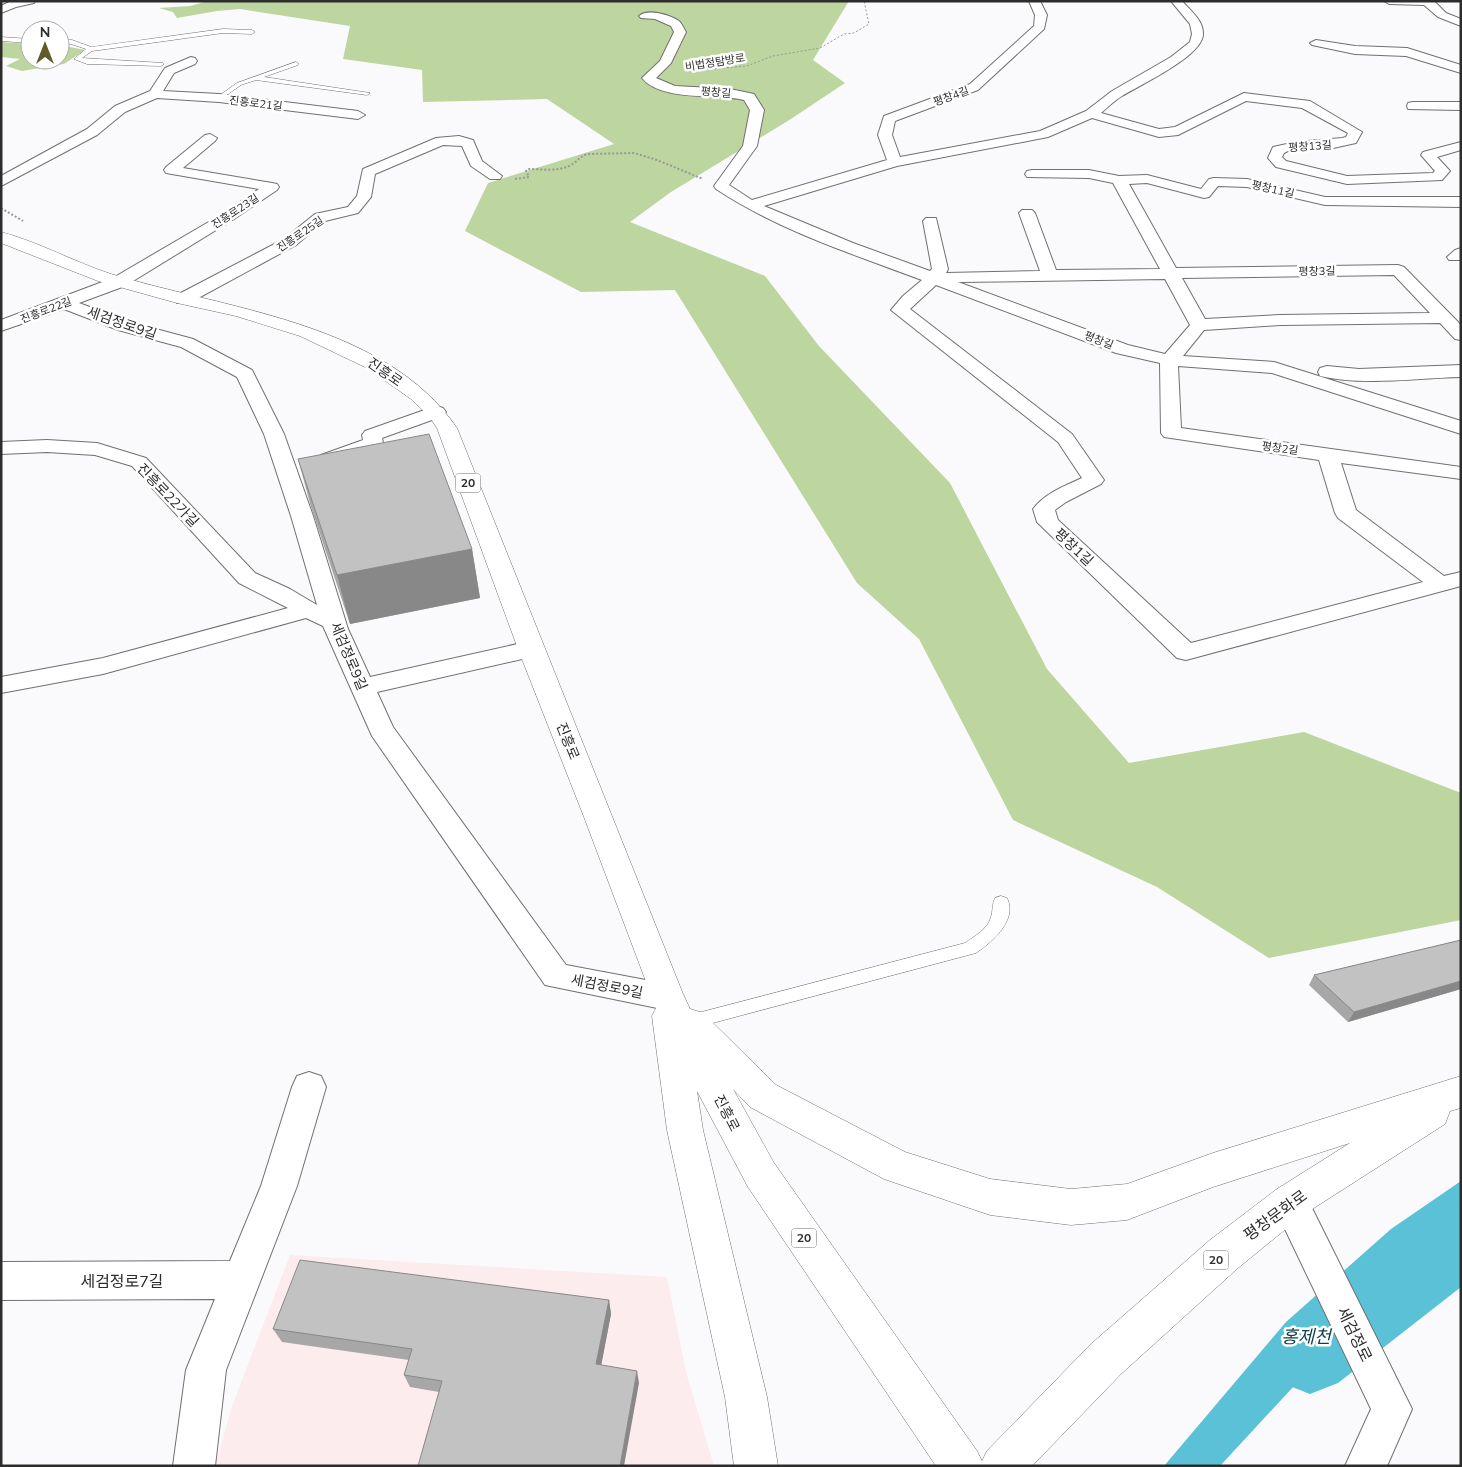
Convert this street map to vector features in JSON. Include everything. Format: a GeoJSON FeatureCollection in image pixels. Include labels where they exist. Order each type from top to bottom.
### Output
{"type":"FeatureCollection","features":[{"type":"Feature","properties":{"kind":"main road","name":"진흥로"},"geometry":{"type":"LineString","coordinates":[[1,237],[119,282],[241,312],[307,332],[374,364],[418,394],[436,412],[447,428],[531,649],[678,1009],[740,1139],[761,1175],[962,1466]]}},
{"type":"Feature","properties":{"kind":"main road"},"geometry":{"type":"LineString","coordinates":[[678,1009],[764,1096],[897,1167],[990,1197],[1071,1208],[1127,1202],[1213,1170],[1461,1093]]}},
{"type":"Feature","properties":{"kind":"main road"},"geometry":{"type":"LineString","coordinates":[[678,1009],[684,1130],[746,1397],[756,1466]]}},
{"type":"Feature","properties":{"kind":"main road","name":"평창문화로"},"geometry":{"type":"LineString","coordinates":[[1002,1466],[1106,1359],[1224,1254],[1291,1204],[1461,1093]]}},
{"type":"Feature","properties":{"kind":"street"},"geometry":{"type":"LineString","coordinates":[[1,10],[13,4],[30,1]]}},
{"type":"Feature","properties":{"kind":"street","name":"평창4길"},"geometry":{"type":"LineString","coordinates":[[895,162],[885,135],[889,118],[974,87],[1040,27],[1041,15],[1034,1]]}},
{"type":"Feature","properties":{"kind":"street"},"geometry":{"type":"LineString","coordinates":[[750,205],[895,162],[1043,134],[1091,114],[1116,94],[1174,60],[1195,43],[1198,34],[1195,23],[1176,1]]}},
{"type":"Feature","properties":{"kind":"street"},"geometry":{"type":"LineString","coordinates":[[1389,1],[1427,2],[1442,15],[1461,23]]}},
{"type":"Feature","properties":{"kind":"street","name":"평창길"},"geometry":{"type":"LineString","coordinates":[[645,16],[668,19],[676,24],[680,32],[665,63],[648,78],[652,83],[668,88],[732,93],[749,97],[757,110],[750,146],[721,186],[750,205],[846,246],[935,277],[1122,349],[1169,360],[1274,368],[1461,428]]}},
{"type":"Feature","properties":{"kind":"street"},"geometry":{"type":"LineString","coordinates":[[1316,43],[1355,50],[1407,52],[1461,69]]}},
{"type":"Feature","properties":{"kind":"street"},"geometry":{"type":"LineString","coordinates":[[155,94],[169,71],[191,61]]}},
{"type":"Feature","properties":{"kind":"street","name":"진흥로21길"},"geometry":{"type":"LineString","coordinates":[[1,182],[92,132],[120,109],[155,94],[219,98],[358,115]]}},
{"type":"Feature","properties":{"kind":"street","name":"평창13길"},"geometry":{"type":"LineString","coordinates":[[1091,114],[1159,133],[1178,131],[1244,96],[1305,104],[1355,132],[1351,140],[1336,145],[1288,147],[1278,150],[1275,158],[1281,164],[1348,180],[1437,177],[1443,171],[1428,155],[1461,146]]}},
{"type":"Feature","properties":{"kind":"street"},"geometry":{"type":"LineString","coordinates":[[1413,106],[1461,106]]}},
{"type":"Feature","properties":{"kind":"street","name":"진흥로23길"},"geometry":{"type":"LineString","coordinates":[[119,282],[229,216],[272,187],[171,170],[210,138]]}},
{"type":"Feature","properties":{"kind":"street","name":"진흥로25길"},"geometry":{"type":"LineString","coordinates":[[183,299],[290,242],[320,217],[353,210],[364,197],[368,172],[441,141],[459,140],[468,143],[476,164],[495,176]]}},
{"type":"Feature","properties":{"kind":"street","name":"평창11길"},"geometry":{"type":"LineString","coordinates":[[1032,174],[1089,174],[1119,180],[1146,179],[1204,194],[1214,182],[1247,183],[1325,201],[1461,202]]}},
{"type":"Feature","properties":{"kind":"street"},"geometry":{"type":"LineString","coordinates":[[1119,180],[1199,324]]}},
{"type":"Feature","properties":{"kind":"street"},"geometry":{"type":"LineString","coordinates":[[1027,213],[1050,275]]}},
{"type":"Feature","properties":{"kind":"street"},"geometry":{"type":"LineString","coordinates":[[931,221],[940,269],[935,277]]}},
{"type":"Feature","properties":{"kind":"street","name":"평창3길"},"geometry":{"type":"LineString","coordinates":[[935,277],[1398,270],[1461,335]]}},
{"type":"Feature","properties":{"kind":"street","name":"평창1길"},"geometry":{"type":"LineString","coordinates":[[935,277],[906,302],[900,310],[1065,438],[1094,480],[1058,497],[1044,508],[1048,522],[1186,652],[1461,578]]}},
{"type":"Feature","properties":{"kind":"street","name":"진흥로22길"},"geometry":{"type":"LineString","coordinates":[[1,326],[119,282]]}},
{"type":"Feature","properties":{"kind":"street","name":"세검정로9길"},"geometry":{"type":"LineString","coordinates":[[65,303],[124,326],[187,343],[245,374],[274,434],[302,468],[334,622],[381,730],[556,976],[678,1009]]}},
{"type":"Feature","properties":{"kind":"street"},"geometry":{"type":"LineString","coordinates":[[1169,360],[1199,324],[1280,320],[1444,318]]}},
{"type":"Feature","properties":{"kind":"street","name":"평창2길"},"geometry":{"type":"LineString","coordinates":[[1169,360],[1171,433],[1461,473]]}},
{"type":"Feature","properties":{"kind":"street"},"geometry":{"type":"LineString","coordinates":[[1274,368],[1359,375],[1461,371]]}},
{"type":"Feature","properties":{"kind":"street"},"geometry":{"type":"LineString","coordinates":[[302,468],[373,443],[372,435],[436,412]]}},
{"type":"Feature","properties":{"kind":"street","name":"진흥로22가길"},"geometry":{"type":"LineString","coordinates":[[1,448],[47,446],[97,449],[139,462],[246,578],[282,594],[308,610],[334,622]]}},
{"type":"Feature","properties":{"kind":"street"},"geometry":{"type":"LineString","coordinates":[[1328,454],[1346,513],[1440,584]]}},
{"type":"Feature","properties":{"kind":"street"},"geometry":{"type":"LineString","coordinates":[[1,685],[103,666],[308,610]]}},
{"type":"Feature","properties":{"kind":"street"},"geometry":{"type":"LineString","coordinates":[[362,687],[531,649]]}},
{"type":"Feature","properties":{"kind":"street"},"geometry":{"type":"LineString","coordinates":[[194,1466],[206,1370],[279,1186],[308,1087]]}},
{"type":"Feature","properties":{"kind":"street","name":"세검정로"},"geometry":{"type":"LineString","coordinates":[[1291,1204],[1392,1409],[1366,1466]]}},
{"type":"Feature","properties":{"kind":"street","name":"세검정로7길"},"geometry":{"type":"LineString","coordinates":[[1,1281],[243,1280]]}},
{"type":"Feature","properties":{"kind":"lane"},"geometry":{"type":"LineString","coordinates":[[70,42],[90,49],[223,31],[252,32]]}},
{"type":"Feature","properties":{"kind":"lane"},"geometry":{"type":"LineString","coordinates":[[1,40],[20,41]]}},
{"type":"Feature","properties":{"kind":"lane"},"geometry":{"type":"LineString","coordinates":[[90,49],[77,59],[87,62],[161,64]]}},
{"type":"Feature","properties":{"kind":"lane"},"geometry":{"type":"LineString","coordinates":[[219,98],[239,84],[296,64]]}},
{"type":"Feature","properties":{"kind":"lane"},"geometry":{"type":"LineString","coordinates":[[255,78],[367,93]]}},
{"type":"Feature","properties":{"kind":"lane"},"geometry":{"type":"LineString","coordinates":[[678,1009],[970,948],[988,937],[1001,918],[1001,902]]}},
{"type":"Feature","properties":{"kind":"path","name":"비법정탐방로"},"geometry":{"type":"LineString","coordinates":[[685,90],[672,85],[673,78],[685,73],[703,70],[747,66],[773,56],[820,48],[844,34],[854,33],[869,24],[864,1]]}},
{"type":"Feature","properties":{"kind":"path"},"geometry":{"type":"LineString","coordinates":[[495,176],[506,179],[529,177],[526,171],[528,169],[557,169],[571,165],[581,156],[588,154],[634,153],[657,160],[721,186]]}},
{"type":"Feature","properties":{"kind":"path"},"geometry":{"type":"LineString","coordinates":[[1,208],[23,221]]}},
{"type":"Feature","properties":{"kind":"shaded area"},"geometry":{"type":"Polygon","coordinates":[[[290,1255],[667,1277],[686,1372],[714,1466],[215,1466],[232,1406],[290,1255]]]}},
{"type":"Feature","properties":{"kind":"green space"},"geometry":{"type":"Polygon","coordinates":[[[208,1],[849,1],[813,60],[845,83],[791,119],[671,192],[630,222],[765,276],[819,346],[950,483],[1047,669],[1129,763],[1304,732],[1461,793],[1461,920],[1269,958],[1157,887],[1013,820],[919,639],[857,583],[675,290],[581,292],[465,231],[488,183],[614,144],[547,99],[423,102],[422,70],[343,59],[350,26],[240,9],[177,18],[173,12],[159,8],[190,6],[208,1]]]}},
{"type":"Feature","properties":{"kind":"green space"},"geometry":{"type":"Polygon","coordinates":[[[1,42],[20,43],[20,59],[1,57],[1,42]]]}},
{"type":"Feature","properties":{"kind":"green space"},"geometry":{"type":"Polygon","coordinates":[[[70,47],[85,50],[70,60],[70,47]]]}},
{"type":"Feature","properties":{"kind":"green space"},"geometry":{"type":"Polygon","coordinates":[[[20,59],[20,70],[28,70],[22,71],[6,66],[20,59]]]}},
{"type":"Feature","properties":{"kind":"water","name":"홍제천"},"geometry":{"type":"Polygon","coordinates":[[[1461,1181],[1461,1234],[1418,1262],[1319,1359],[1220,1466],[1164,1466],[1286,1322],[1391,1229],[1461,1181]]]}},
{"type":"Feature","properties":{"kind":"building"},"geometry":{"type":"Polygon","coordinates":[[[429,434],[472,549],[337,575],[298,459],[429,434]]]}},
{"type":"Feature","properties":{"kind":"building"},"geometry":{"type":"Polygon","coordinates":[[[1461,940],[1461,981],[1354,1012],[1314,975],[1461,940]]]}},
{"type":"Feature","properties":{"kind":"building"},"geometry":{"type":"Polygon","coordinates":[[[300,1260],[609,1300],[596,1364],[637,1371],[620,1466],[418,1466],[442,1381],[404,1375],[412,1349],[273,1329],[300,1260]]]}},
{"type":"Feature","properties":{"kind":"waterway","name":"홍제천"},"geometry":{"type":"LineString","coordinates":[[1310,1355],[1461,1241]]}}]}
